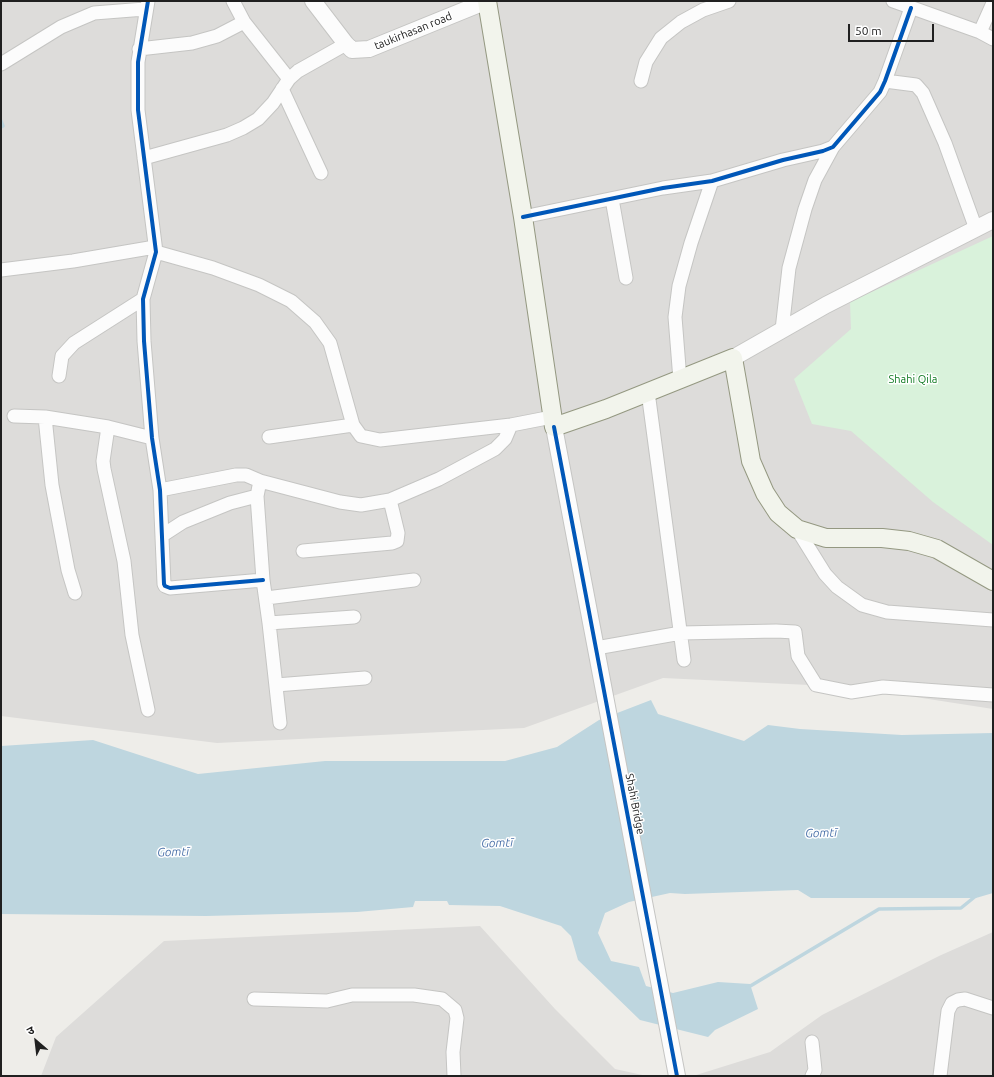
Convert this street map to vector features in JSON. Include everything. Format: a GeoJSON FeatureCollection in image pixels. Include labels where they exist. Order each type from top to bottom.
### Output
{"type":"FeatureCollection","features":[{"type":"Feature","properties":{"kind":"main road"},"geometry":{"type":"LineString","coordinates":[[487,1],[523,216],[553,422],[648,392],[733,358],[751,461],[765,493],[778,513],[797,529],[826,538],[882,538],[937,549],[993,581]]}},
{"type":"Feature","properties":{"kind":"street"},"geometry":{"type":"LineString","coordinates":[[233,1],[244,22],[285,84],[321,173]]}},
{"type":"Feature","properties":{"kind":"street"},"geometry":{"type":"LineString","coordinates":[[144,158],[227,135],[243,128],[263,113],[273,103],[285,84],[298,71],[346,44],[313,1]]}},
{"type":"Feature","properties":{"kind":"street","name":"taukirhasan road"},"geometry":{"type":"LineString","coordinates":[[346,44],[352,50],[369,50],[487,1]]}},
{"type":"Feature","properties":{"kind":"street"},"geometry":{"type":"LineString","coordinates":[[641,81],[646,62],[661,38],[681,22],[703,10],[728,1]]}},
{"type":"Feature","properties":{"kind":"street"},"geometry":{"type":"LineString","coordinates":[[893,1],[980,32],[993,39]]}},
{"type":"Feature","properties":{"kind":"street"},"geometry":{"type":"LineString","coordinates":[[980,32],[993,3]]}},
{"type":"Feature","properties":{"kind":"street"},"geometry":{"type":"LineString","coordinates":[[1,64],[62,27],[94,13],[147,5],[139,49],[138,110],[156,250],[144,299],[144,341],[152,438],[160,490],[165,586],[170,588],[263,580]]}},
{"type":"Feature","properties":{"kind":"street"},"geometry":{"type":"LineString","coordinates":[[782,330],[789,268],[804,209],[815,180],[833,147],[880,92],[886,81],[912,8]]}},
{"type":"Feature","properties":{"kind":"street"},"geometry":{"type":"LineString","coordinates":[[139,49],[192,43],[217,36],[244,22]]}},
{"type":"Feature","properties":{"kind":"street"},"geometry":{"type":"LineString","coordinates":[[886,81],[916,85],[923,93],[945,142],[976,229]]}},
{"type":"Feature","properties":{"kind":"street"},"geometry":{"type":"LineString","coordinates":[[523,216],[662,188],[712,181],[833,147]]}},
{"type":"Feature","properties":{"kind":"street"},"geometry":{"type":"LineString","coordinates":[[680,380],[675,317],[679,286],[691,243],[712,181]]}},
{"type":"Feature","properties":{"kind":"street"},"geometry":{"type":"LineString","coordinates":[[612,198],[626,278]]}},
{"type":"Feature","properties":{"kind":"street"},"geometry":{"type":"LineString","coordinates":[[733,358],[826,305],[993,220]]}},
{"type":"Feature","properties":{"kind":"street"},"geometry":{"type":"LineString","coordinates":[[1,270],[156,250],[214,268],[259,285],[291,301],[315,322],[330,343],[353,425],[361,436],[380,440],[511,425],[553,422]]}},
{"type":"Feature","properties":{"kind":"street"},"geometry":{"type":"LineString","coordinates":[[59,376],[62,356],[74,343],[144,299]]}},
{"type":"Feature","properties":{"kind":"street"},"geometry":{"type":"LineString","coordinates":[[648,392],[684,660]]}},
{"type":"Feature","properties":{"kind":"street"},"geometry":{"type":"LineString","coordinates":[[14,416],[45,417],[108,427],[152,438]]}},
{"type":"Feature","properties":{"kind":"street"},"geometry":{"type":"LineString","coordinates":[[45,417],[52,485],[68,570],[75,593]]}},
{"type":"Feature","properties":{"kind":"street","name":"Shahi Bridge"},"geometry":{"type":"LineString","coordinates":[[553,422],[646,907],[676,1073]]}},
{"type":"Feature","properties":{"kind":"street"},"geometry":{"type":"LineString","coordinates":[[269,437],[353,425]]}},
{"type":"Feature","properties":{"kind":"street"},"geometry":{"type":"LineString","coordinates":[[160,490],[236,475],[246,475],[347,503],[361,505],[390,500],[439,479],[495,449],[505,440],[511,425]]}},
{"type":"Feature","properties":{"kind":"street"},"geometry":{"type":"LineString","coordinates":[[108,427],[103,461],[104,469],[124,561],[132,635],[148,710]]}},
{"type":"Feature","properties":{"kind":"street"},"geometry":{"type":"LineString","coordinates":[[260,480],[257,496],[263,580],[280,723]]}},
{"type":"Feature","properties":{"kind":"street"},"geometry":{"type":"LineString","coordinates":[[163,535],[184,522],[230,503],[257,496]]}},
{"type":"Feature","properties":{"kind":"street"},"geometry":{"type":"LineString","coordinates":[[303,551],[392,543],[397,541],[398,533],[390,500]]}},
{"type":"Feature","properties":{"kind":"street"},"geometry":{"type":"LineString","coordinates":[[797,529],[825,574],[837,587],[862,605],[887,612],[993,620]]}},
{"type":"Feature","properties":{"kind":"street"},"geometry":{"type":"LineString","coordinates":[[266,598],[414,580]]}},
{"type":"Feature","properties":{"kind":"street"},"geometry":{"type":"LineString","coordinates":[[269,623],[354,616]]}},
{"type":"Feature","properties":{"kind":"street"},"geometry":{"type":"LineString","coordinates":[[596,648],[681,633],[795,632],[798,656],[816,685],[852,692],[883,687],[993,695]]}},
{"type":"Feature","properties":{"kind":"street"},"geometry":{"type":"LineString","coordinates":[[276,685],[365,678]]}},
{"type":"Feature","properties":{"kind":"street"},"geometry":{"type":"LineString","coordinates":[[254,1000],[327,1001],[352,995],[414,995],[442,999],[455,1010],[457,1018],[453,1052],[454,1076]]}},
{"type":"Feature","properties":{"kind":"street"},"geometry":{"type":"LineString","coordinates":[[940,1076],[948,1011],[952,1003],[965,999],[993,1008]]}},
{"type":"Feature","properties":{"kind":"street"},"geometry":{"type":"LineString","coordinates":[[812,1042],[815,1070],[812,1076]]}},
{"type":"Feature","properties":{"kind":"shaded area"},"geometry":{"type":"Polygon","coordinates":[[[1,1],[993,1],[993,709],[851,687],[663,678],[524,728],[217,743],[1,716],[1,1]]]}},
{"type":"Feature","properties":{"kind":"shaded area"},"geometry":{"type":"Polygon","coordinates":[[[480,926],[555,1009],[615,1069],[647,1076],[41,1076],[56,1037],[164,941],[480,926]]]}},
{"type":"Feature","properties":{"kind":"shaded area"},"geometry":{"type":"Polygon","coordinates":[[[993,932],[993,1076],[693,1076],[770,1052],[822,1015],[939,956],[993,932]]]}},
{"type":"Feature","properties":{"kind":"green space","name":"Shahi Qila"},"geometry":{"type":"Polygon","coordinates":[[[993,236],[993,545],[933,502],[851,431],[812,424],[794,379],[851,329],[850,302],[993,236]]]}},
{"type":"Feature","properties":{"kind":"water","name":"Gomtī"},"geometry":{"type":"Polygon","coordinates":[[[651,700],[658,714],[744,741],[768,725],[800,729],[902,735],[993,733],[993,893],[976,898],[811,898],[798,890],[685,894],[670,893],[629,902],[605,913],[598,933],[611,961],[639,967],[646,986],[673,993],[718,982],[750,984],[758,1009],[715,1030],[708,1037],[640,1020],[578,960],[571,936],[561,926],[500,906],[449,905],[447,901],[415,901],[413,907],[357,912],[206,916],[1,914],[1,746],[93,740],[198,774],[325,761],[505,761],[557,747],[599,720],[651,700]]]}},
{"type":"Feature","properties":{"kind":"waterway"},"geometry":{"type":"LineString","coordinates":[[1,121],[3,126],[1,127]]}},
{"type":"Feature","properties":{"kind":"waterway"},"geometry":{"type":"LineString","coordinates":[[747,988],[879,909],[961,908],[977,895]]}},
{"type":"Feature","properties":{"kind":"cycle path"},"geometry":{"type":"LineString","coordinates":[[148,1],[138,62],[138,110],[156,252],[143,299],[144,341],[152,438],[160,490],[164,584],[170,588],[263,580]]}},
{"type":"Feature","properties":{"kind":"cycle path"},"geometry":{"type":"LineString","coordinates":[[523,217],[663,188],[712,181],[833,147],[880,92],[911,8]]}},
{"type":"Feature","properties":{"kind":"cycle path"},"geometry":{"type":"LineString","coordinates":[[554,427],[677,1076]]}}]}
